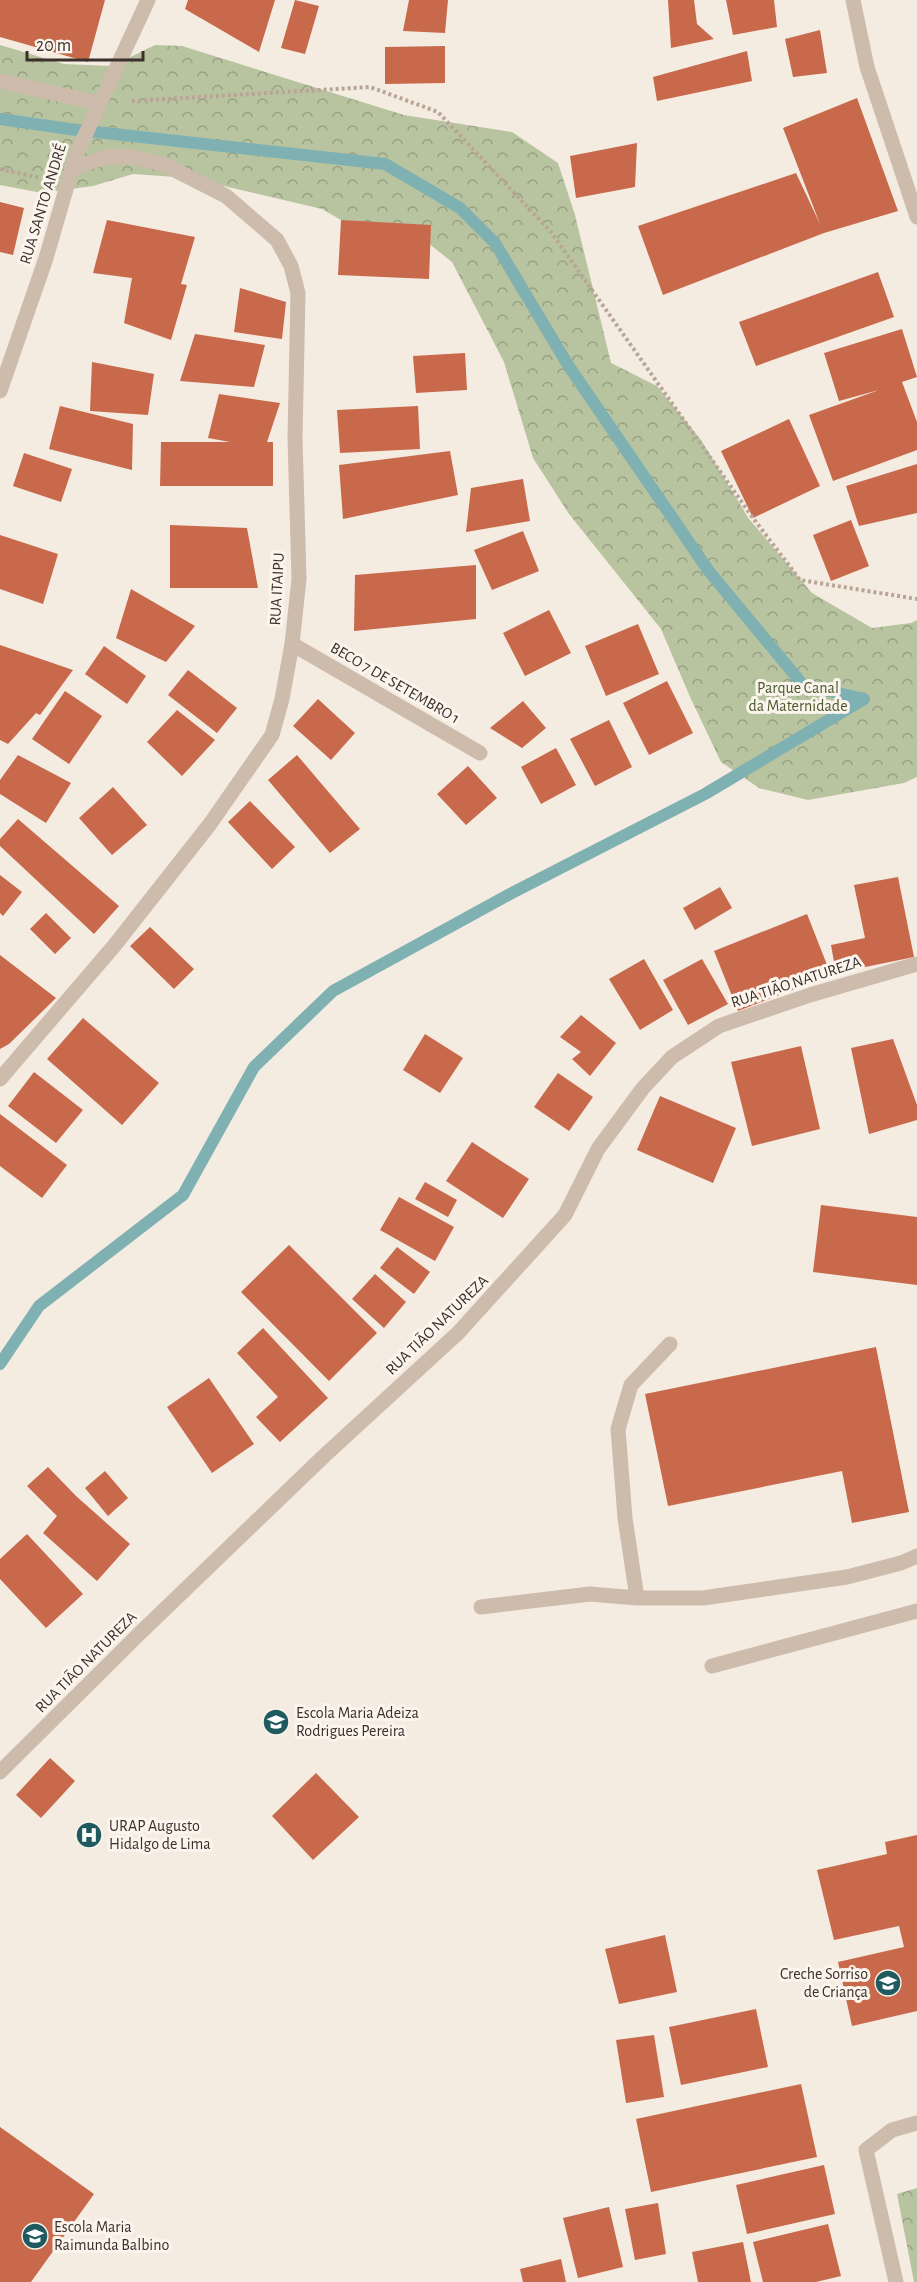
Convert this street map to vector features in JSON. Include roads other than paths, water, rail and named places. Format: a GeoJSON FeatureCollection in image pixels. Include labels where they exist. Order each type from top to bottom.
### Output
{"type":"FeatureCollection","features":[{"type":"Feature","properties":{"kind":"street","name":"RUA SANTO ANDRÉ"},"geometry":{"type":"LineString","coordinates":[[0,391],[46,258],[71,169],[148,0]]}},
{"type":"Feature","properties":{"kind":"street"},"geometry":{"type":"LineString","coordinates":[[853,0],[867,67],[917,217]]}},
{"type":"Feature","properties":{"kind":"street"},"geometry":{"type":"LineString","coordinates":[[0,81],[98,107]]}},
{"type":"Feature","properties":{"kind":"street","name":"RUA ITAIPU"},"geometry":{"type":"LineString","coordinates":[[0,1079],[114,946],[210,824],[272,735],[282,699],[292,644],[299,579],[295,438],[298,293],[291,266],[277,240],[226,196],[163,164],[132,157],[106,157],[71,169]]}},
{"type":"Feature","properties":{"kind":"street","name":"BECO 7 DE SETEMBRO 1"},"geometry":{"type":"LineString","coordinates":[[292,644],[480,753]]}},
{"type":"Feature","properties":{"kind":"street","name":"RUA TIÃO NATUREZA"},"geometry":{"type":"LineString","coordinates":[[0,1772],[139,1634],[324,1456],[458,1333],[490,1299],[565,1215],[598,1149],[643,1088],[672,1058],[719,1026],[810,995],[917,964]]}},
{"type":"Feature","properties":{"kind":"street"},"geometry":{"type":"LineString","coordinates":[[637,1598],[624,1518],[618,1429],[631,1385],[670,1344]]}},
{"type":"Feature","properties":{"kind":"street"},"geometry":{"type":"LineString","coordinates":[[481,1607],[590,1594],[637,1598],[703,1598],[847,1577],[901,1563],[917,1556]]}},
{"type":"Feature","properties":{"kind":"street"},"geometry":{"type":"LineString","coordinates":[[712,1666],[917,1611]]}},
{"type":"Feature","properties":{"kind":"street"},"geometry":{"type":"LineString","coordinates":[[896,2282],[866,2150],[892,2130],[917,2123]]}},
{"type":"Feature","properties":{"kind":"waterway"},"geometry":{"type":"LineString","coordinates":[[0,119],[69,129],[385,164],[460,208],[495,243],[568,365],[708,570],[803,685],[864,699]]}},
{"type":"Feature","properties":{"kind":"waterway"},"geometry":{"type":"LineString","coordinates":[[0,1364],[39,1306],[183,1195],[254,1067],[333,991],[510,894],[705,794],[864,699]]}},
{"type":"Feature","properties":{"kind":"place","name":"Escola Maria Adeiza Rodrigues Pereira"},"geometry":{"type":"Point","coordinates":[276,1722]}},
{"type":"Feature","properties":{"kind":"place","name":"URAP Augusto Hidalgo de Lima"},"geometry":{"type":"Point","coordinates":[89,1835]}},
{"type":"Feature","properties":{"kind":"place","name":"Creche Sorriso de Criança"},"geometry":{"type":"Point","coordinates":[888,1983]}},
{"type":"Feature","properties":{"kind":"place","name":"Escola Maria Raimunda Balbino"},"geometry":{"type":"Point","coordinates":[35,2236]}},
{"type":"Feature","properties":{"kind":"park label","name":"Parque Canal da Maternidade"},"geometry":{"type":"Point","coordinates":[798,697]}}]}
